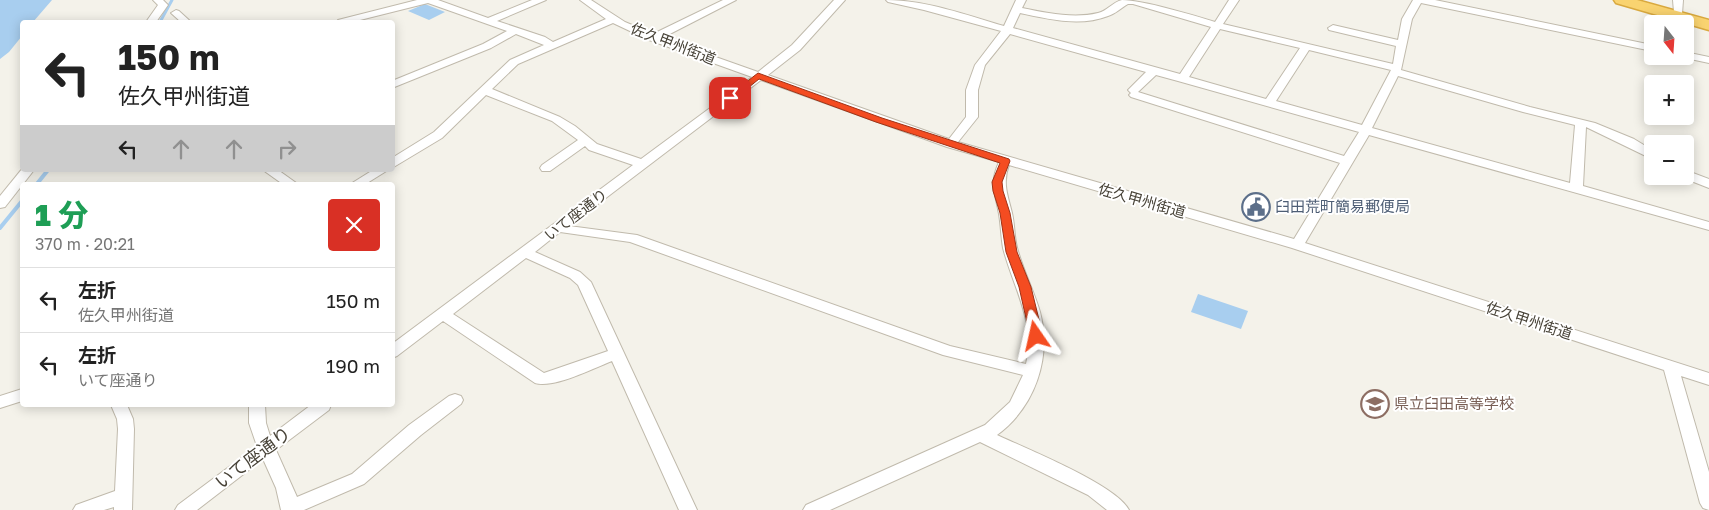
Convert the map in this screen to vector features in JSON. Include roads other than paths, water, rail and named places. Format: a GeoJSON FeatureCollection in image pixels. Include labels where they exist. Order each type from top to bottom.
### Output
{"type":"FeatureCollection","features":[{"type":"Feature","properties":{"kind":"highway"},"geometry":{"type":"LineString","coordinates":[[1621,0],[1709,25]]}},
{"type":"Feature","properties":{"kind":"highway"},"geometry":{"type":"LineString","coordinates":[[1638,0],[1679,6],[1709,20]]}},
{"type":"Feature","properties":{"kind":"street"},"geometry":{"type":"LineString","coordinates":[[152,20],[163,5],[158,0]]}},
{"type":"Feature","properties":{"kind":"street"},"geometry":{"type":"LineString","coordinates":[[350,20],[429,0],[541,39],[551,45]]}},
{"type":"Feature","properties":{"kind":"street"},"geometry":{"type":"LineString","coordinates":[[488,21],[541,0]]}},
{"type":"Feature","properties":{"kind":"street","name":"佐久甲州街道"},"geometry":{"type":"LineString","coordinates":[[584,0],[621,24],[653,38],[951,144],[1297,245],[1709,379]]}},
{"type":"Feature","properties":{"kind":"street"},"geometry":{"type":"LineString","coordinates":[[653,38],[731,0]]}},
{"type":"Feature","properties":{"kind":"street","name":"いて座通り"},"geometry":{"type":"LineString","coordinates":[[395,350],[526,253],[800,44],[825,13],[840,0]]}},
{"type":"Feature","properties":{"kind":"street"},"geometry":{"type":"LineString","coordinates":[[892,0],[1709,226]]}},
{"type":"Feature","properties":{"kind":"street"},"geometry":{"type":"LineString","coordinates":[[1182,79],[1234,0]]}},
{"type":"Feature","properties":{"kind":"street"},"geometry":{"type":"LineString","coordinates":[[1297,245],[1366,130],[1396,70],[1407,19],[1419,0],[1644,46]]}},
{"type":"Feature","properties":{"kind":"street"},"geometry":{"type":"LineString","coordinates":[[951,144],[972,117],[972,90],[980,65],[1006,30],[1019,5],[1068,18],[1092,17],[1105,14],[1124,1],[1133,1],[1216,25],[1396,70],[1527,110],[1581,122],[1617,136],[1644,151]]}},
{"type":"Feature","properties":{"kind":"street"},"geometry":{"type":"LineString","coordinates":[[176,13],[184,20]]}},
{"type":"Feature","properties":{"kind":"street"},"geometry":{"type":"LineString","coordinates":[[395,162],[438,135],[514,62],[614,19]]}},
{"type":"Feature","properties":{"kind":"street"},"geometry":{"type":"LineString","coordinates":[[1333,28],[1401,44]]}},
{"type":"Feature","properties":{"kind":"street"},"geometry":{"type":"LineString","coordinates":[[395,84],[487,46],[515,30]]}},
{"type":"Feature","properties":{"kind":"street"},"geometry":{"type":"LineString","coordinates":[[1269,103],[1306,46]]}},
{"type":"Feature","properties":{"kind":"street"},"geometry":{"type":"LineString","coordinates":[[1694,57],[1709,60]]}},
{"type":"Feature","properties":{"kind":"street"},"geometry":{"type":"LineString","coordinates":[[1153,71],[1135,92],[1347,161]]}},
{"type":"Feature","properties":{"kind":"street"},"geometry":{"type":"LineString","coordinates":[[484,90],[556,119],[572,128],[593,147],[643,164]]}},
{"type":"Feature","properties":{"kind":"street"},"geometry":{"type":"LineString","coordinates":[[1576,189],[1581,122]]}},
{"type":"Feature","properties":{"kind":"street"},"geometry":{"type":"LineString","coordinates":[[546,168],[585,141]]}},
{"type":"Feature","properties":{"kind":"street"},"geometry":{"type":"LineString","coordinates":[[812,510],[981,435],[1004,421],[1016,408],[1026,390],[1038,346],[1036,326],[1025,287],[1011,252],[1005,213],[997,182],[1005,161]]}},
{"type":"Feature","properties":{"kind":"street"},"geometry":{"type":"LineString","coordinates":[[0,204],[26,172]]}},
{"type":"Feature","properties":{"kind":"street"},"geometry":{"type":"LineString","coordinates":[[272,172],[288,182]]}},
{"type":"Feature","properties":{"kind":"street"},"geometry":{"type":"LineString","coordinates":[[360,182],[378,172]]}},
{"type":"Feature","properties":{"kind":"street"},"geometry":{"type":"LineString","coordinates":[[1694,178],[1709,184]]}},
{"type":"Feature","properties":{"kind":"street"},"geometry":{"type":"LineString","coordinates":[[559,227],[566,230],[632,238],[948,351],[1032,370]]}},
{"type":"Feature","properties":{"kind":"street"},"geometry":{"type":"LineString","coordinates":[[526,253],[575,275],[584,282],[688,510]]}},
{"type":"Feature","properties":{"kind":"street"},"geometry":{"type":"LineString","coordinates":[[443,314],[541,379],[547,379],[616,354]]}},
{"type":"Feature","properties":{"kind":"street"},"geometry":{"type":"LineString","coordinates":[[1671,367],[1709,503]]}},
{"type":"Feature","properties":{"kind":"street"},"geometry":{"type":"LineString","coordinates":[[0,402],[20,397]]}},
{"type":"Feature","properties":{"kind":"street"},"geometry":{"type":"LineString","coordinates":[[257,407],[257,424],[266,448],[288,492],[290,509],[358,479],[415,430],[455,400]]}},
{"type":"Feature","properties":{"kind":"street"},"geometry":{"type":"LineString","coordinates":[[82,510],[123,503],[126,429],[125,419],[120,407]]}},
{"type":"Feature","properties":{"kind":"street","name":"いて座通り"},"geometry":{"type":"LineString","coordinates":[[184,510],[320,407]]}},
{"type":"Feature","properties":{"kind":"street"},"geometry":{"type":"LineString","coordinates":[[981,435],[1094,490],[1120,510]]}},
{"type":"Feature","properties":{"kind":"water"},"geometry":{"type":"Polygon","coordinates":[[[0,0],[52,0],[35,20],[20,20],[20,38],[9,52],[0,59],[0,0]]]}},
{"type":"Feature","properties":{"kind":"water"},"geometry":{"type":"Polygon","coordinates":[[[425,4],[445,12],[429,20],[408,11],[425,4]]]}},
{"type":"Feature","properties":{"kind":"water"},"geometry":{"type":"Polygon","coordinates":[[[1198,294],[1248,311],[1241,329],[1191,312],[1198,294]]]}},
{"type":"Feature","properties":{"kind":"waterway"},"geometry":{"type":"LineString","coordinates":[[161,20],[172,0]]}},
{"type":"Feature","properties":{"kind":"waterway"},"geometry":{"type":"LineString","coordinates":[[38,182],[46,172]]}},
{"type":"Feature","properties":{"kind":"waterway"},"geometry":{"type":"LineString","coordinates":[[0,228],[20,203]]}},
{"type":"Feature","properties":{"kind":"place","name":"臼田荒町簡易郵便局"},"geometry":{"type":"Point","coordinates":[1256,207]}},
{"type":"Feature","properties":{"kind":"place","name":"県立臼田高等学校"},"geometry":{"type":"Point","coordinates":[1375,404]}}]}
